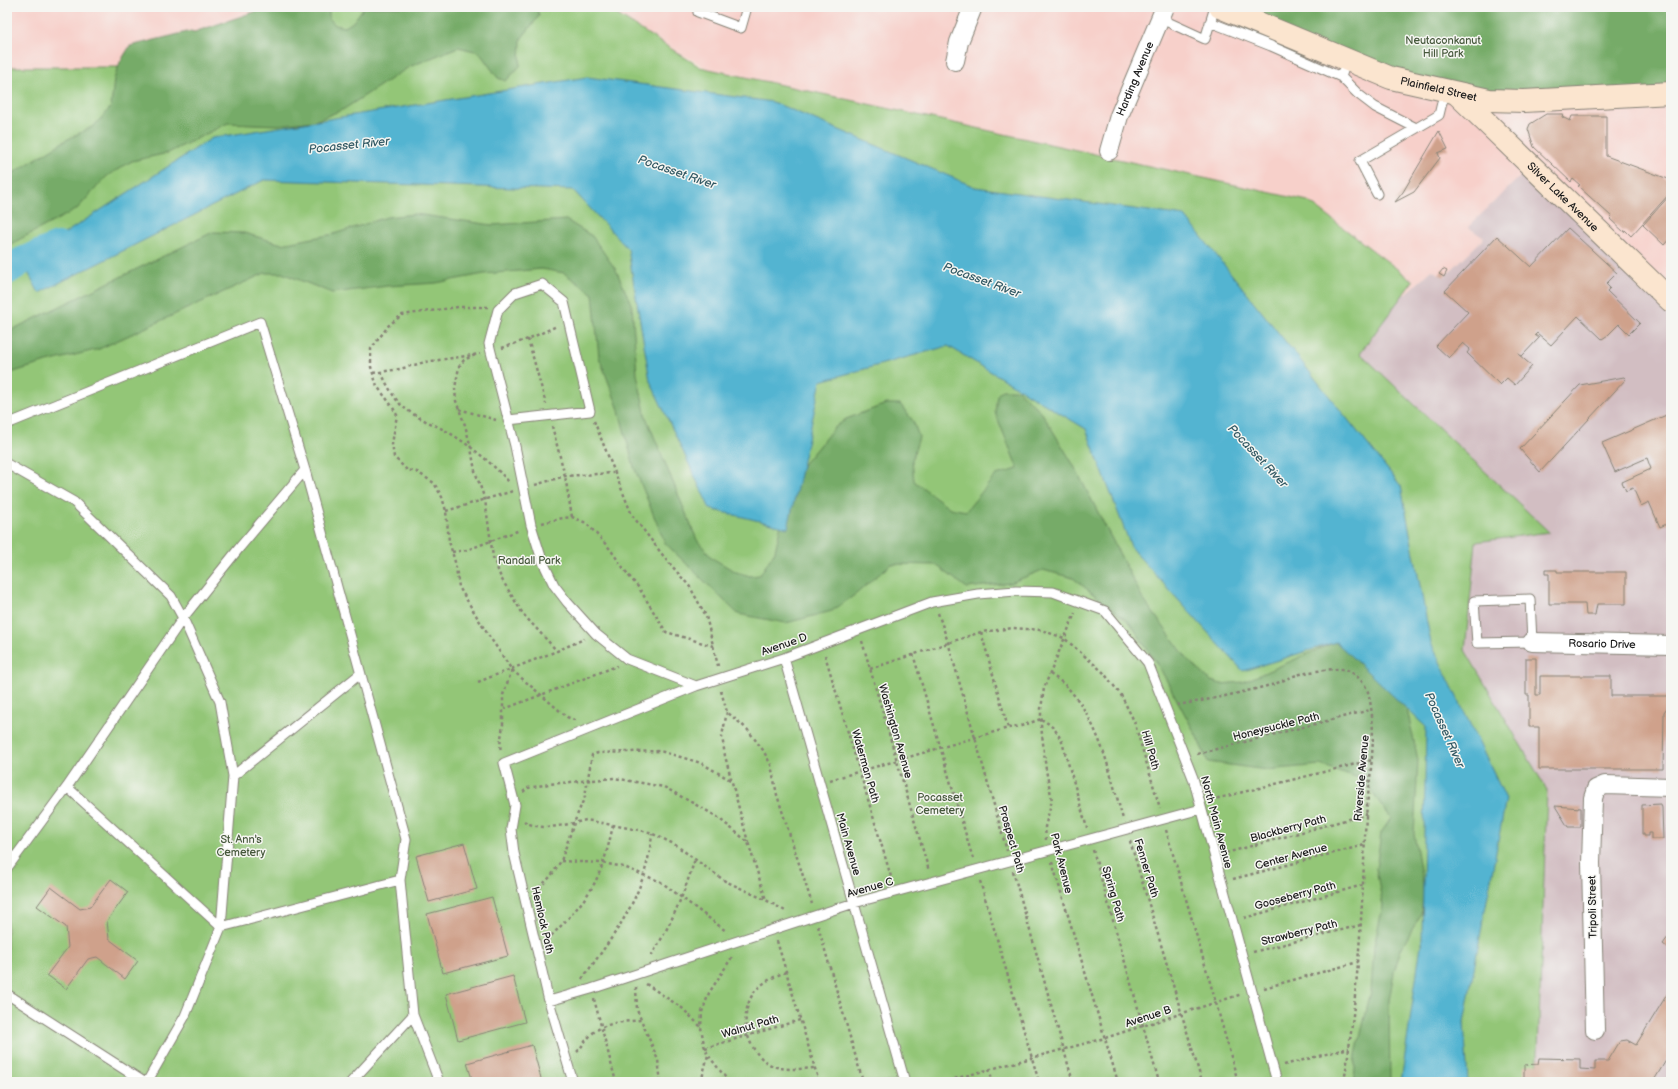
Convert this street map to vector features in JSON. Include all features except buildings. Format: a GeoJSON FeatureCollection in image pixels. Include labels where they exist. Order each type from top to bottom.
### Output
{"type":"FeatureCollection","features":[{"type":"Feature","properties":{"kind":"main road","name":"Plainfield Street"},"geometry":{"type":"LineString","coordinates":[[1225,19],[1344,68],[1489,100],[1524,101],[1671,93]]}},
{"type":"Feature","properties":{"kind":"main road","name":"Silver Lake Avenue"},"geometry":{"type":"LineString","coordinates":[[1450,91],[1671,301]]}},
{"type":"Feature","properties":{"kind":"street"},"geometry":{"type":"LineString","coordinates":[[955,61],[959,42],[973,7]]}},
{"type":"Feature","properties":{"kind":"street","name":"Harding Avenue"},"geometry":{"type":"LineString","coordinates":[[1109,151],[1119,116],[1162,13]]}},
{"type":"Feature","properties":{"kind":"street","name":"Rosario Drive"},"geometry":{"type":"LineString","coordinates":[[1532,642],[1671,645]]}},
{"type":"Feature","properties":{"kind":"street","name":"Tripoli Street"},"geometry":{"type":"LineString","coordinates":[[1595,1030],[1591,864],[1593,798],[1596,789],[1605,785],[1671,787]]}},
{"type":"Feature","properties":{"kind":"lane"},"geometry":{"type":"LineString","coordinates":[[699,7],[698,12],[741,28],[746,7]]}},
{"type":"Feature","properties":{"kind":"lane"},"geometry":{"type":"LineString","coordinates":[[1162,13],[1205,39],[1225,19],[1215,7]]}},
{"type":"Feature","properties":{"kind":"lane"},"geometry":{"type":"LineString","coordinates":[[1344,68],[1358,94],[1375,107],[1416,128]]}},
{"type":"Feature","properties":{"kind":"lane"},"geometry":{"type":"LineString","coordinates":[[1378,194],[1360,161],[1439,115],[1450,91]]}},
{"type":"Feature","properties":{"kind":"lane"},"geometry":{"type":"LineString","coordinates":[[508,420],[590,411],[564,302],[542,284],[515,293],[498,310],[489,344],[508,420],[531,525],[542,560],[554,585],[596,634],[630,661],[696,686]]}},
{"type":"Feature","properties":{"kind":"lane"},"geometry":{"type":"LineString","coordinates":[[7,424],[260,322],[305,470],[406,839],[400,880],[413,1015],[439,1082]]}},
{"type":"Feature","properties":{"kind":"lane"},"geometry":{"type":"LineString","coordinates":[[7,464],[74,502],[171,596],[183,618],[220,702],[233,776],[222,927],[185,1016],[147,1082]]}},
{"type":"Feature","properties":{"kind":"lane"},"geometry":{"type":"LineString","coordinates":[[7,868],[67,787],[183,618],[240,546],[305,470]]}},
{"type":"Feature","properties":{"kind":"lane","name":"Avenue D"},"geometry":{"type":"LineString","coordinates":[[504,763],[696,686],[784,658],[934,602],[978,594],[1016,591],[1054,592],[1079,601]]}},
{"type":"Feature","properties":{"kind":"lane"},"geometry":{"type":"LineString","coordinates":[[1530,599],[1532,642],[1477,643],[1474,601],[1530,599]]}},
{"type":"Feature","properties":{"kind":"lane","name":"North Main Avenue"},"geometry":{"type":"LineString","coordinates":[[1079,601],[1105,611],[1148,662],[1185,758],[1200,806],[1277,1082]]}},
{"type":"Feature","properties":{"kind":"lane","name":"Main Avenue"},"geometry":{"type":"LineString","coordinates":[[784,658],[905,1082]]}},
{"type":"Feature","properties":{"kind":"lane"},"geometry":{"type":"LineString","coordinates":[[233,776],[360,674]]}},
{"type":"Feature","properties":{"kind":"lane","name":"Hemlock Path"},"geometry":{"type":"LineString","coordinates":[[504,763],[515,805],[511,829],[514,853],[549,1001],[573,1082]]}},
{"type":"Feature","properties":{"kind":"lane"},"geometry":{"type":"LineString","coordinates":[[67,787],[222,927]]}},
{"type":"Feature","properties":{"kind":"lane","name":"Avenue C"},"geometry":{"type":"LineString","coordinates":[[549,1001],[640,976],[740,941],[854,904],[1048,850],[1163,820],[1200,806]]}},
{"type":"Feature","properties":{"kind":"lane"},"geometry":{"type":"LineString","coordinates":[[222,927],[400,880]]}},
{"type":"Feature","properties":{"kind":"lane"},"geometry":{"type":"LineString","coordinates":[[7,994],[144,1082]]}},
{"type":"Feature","properties":{"kind":"lane"},"geometry":{"type":"LineString","coordinates":[[351,1082],[413,1015]]}},
{"type":"Feature","properties":{"kind":"path"},"geometry":{"type":"LineString","coordinates":[[498,310],[483,306],[458,306],[402,315],[389,325],[371,349],[371,367],[377,386],[397,415],[392,444],[394,457],[406,470],[417,472],[434,483],[442,497],[446,511],[449,541],[459,587],[485,630],[512,670],[567,717],[595,726]]}},
{"type":"Feature","properties":{"kind":"path"},"geometry":{"type":"LineString","coordinates":[[373,373],[425,362],[491,352],[528,339],[555,326],[569,325]]}},
{"type":"Feature","properties":{"kind":"path"},"geometry":{"type":"LineString","coordinates":[[474,355],[464,360],[458,367],[455,388],[456,401],[471,448],[475,471],[485,500],[493,557],[502,578],[523,614],[557,652]]}},
{"type":"Feature","properties":{"kind":"path"},"geometry":{"type":"LineString","coordinates":[[381,372],[400,404],[416,416],[448,432],[471,448],[504,476],[517,490]]}},
{"type":"Feature","properties":{"kind":"path"},"geometry":{"type":"LineString","coordinates":[[458,408],[495,420],[508,420]]}},
{"type":"Feature","properties":{"kind":"path"},"geometry":{"type":"LineString","coordinates":[[590,411],[632,515],[665,558],[690,587],[706,616],[721,678],[721,694],[727,712],[722,736],[725,756],[748,842],[766,900]]}},
{"type":"Feature","properties":{"kind":"path"},"geometry":{"type":"LineString","coordinates":[[452,552],[467,550],[531,525],[572,517],[584,522],[610,549],[628,576],[640,588],[666,632],[714,647]]}},
{"type":"Feature","properties":{"kind":"path","name":"Park Avenue"},"geometry":{"type":"LineString","coordinates":[[1079,601],[1044,688],[1041,720],[1046,770],[1052,800],[1046,827],[1046,841],[1118,1082]]}},
{"type":"Feature","properties":{"kind":"path","name":"Prospect Path"},"geometry":{"type":"LineString","coordinates":[[934,602],[948,642],[974,738],[1073,1082]]}},
{"type":"Feature","properties":{"kind":"path","name":"Hill Path"},"geometry":{"type":"LineString","coordinates":[[870,669],[981,632],[1013,628],[1041,630],[1064,638],[1103,672],[1121,695],[1134,721],[1238,1082]]}},
{"type":"Feature","properties":{"kind":"path","name":"Washington Avenue"},"geometry":{"type":"LineString","coordinates":[[859,629],[932,882]]}},
{"type":"Feature","properties":{"kind":"path"},"geometry":{"type":"LineString","coordinates":[[981,632],[1008,728]]}},
{"type":"Feature","properties":{"kind":"path"},"geometry":{"type":"LineString","coordinates":[[478,682],[557,652],[596,634]]}},
{"type":"Feature","properties":{"kind":"path","name":"Waterman Path"},"geometry":{"type":"LineString","coordinates":[[822,644],[895,892]]}},
{"type":"Feature","properties":{"kind":"path"},"geometry":{"type":"LineString","coordinates":[[503,709],[542,696],[630,661]]}},
{"type":"Feature","properties":{"kind":"path","name":"Riverside Avenue"},"geometry":{"type":"LineString","coordinates":[[1165,707],[1205,701],[1274,684],[1297,675],[1340,669],[1349,671],[1361,680],[1368,690],[1374,732],[1367,814],[1358,962],[1344,1082]]}},
{"type":"Feature","properties":{"kind":"path"},"geometry":{"type":"LineString","coordinates":[[504,763],[500,745],[503,725],[503,695],[512,670]]}},
{"type":"Feature","properties":{"kind":"path","name":"Fenner Path"},"geometry":{"type":"LineString","coordinates":[[1050,674],[1067,686],[1086,711],[1102,746],[1202,1082]]}},
{"type":"Feature","properties":{"kind":"path","name":"Honeysuckle Path"},"geometry":{"type":"LineString","coordinates":[[1185,758],[1370,710]]}},
{"type":"Feature","properties":{"kind":"path"},"geometry":{"type":"LineString","coordinates":[[727,712],[747,729],[763,750],[771,765],[777,795],[816,916],[863,1082]]}},
{"type":"Feature","properties":{"kind":"path"},"geometry":{"type":"LineString","coordinates":[[820,783],[1008,728],[1041,720]]}},
{"type":"Feature","properties":{"kind":"path","name":"Spring Path"},"geometry":{"type":"LineString","coordinates":[[1041,720],[1052,726],[1062,742],[1159,1082]]}},
{"type":"Feature","properties":{"kind":"path"},"geometry":{"type":"LineString","coordinates":[[525,897],[535,892],[551,876],[561,860],[582,804],[592,755],[660,751],[701,763],[732,781]]}},
{"type":"Feature","properties":{"kind":"path"},"geometry":{"type":"LineString","coordinates":[[1200,806],[1372,760]]}},
{"type":"Feature","properties":{"kind":"path"},"geometry":{"type":"LineString","coordinates":[[748,842],[716,816],[664,787],[614,778],[556,783],[528,788],[518,794],[515,805],[519,815],[525,823],[534,825],[556,826],[586,820],[652,834],[674,844],[725,881],[804,920]]}},
{"type":"Feature","properties":{"kind":"path","name":"Blackberry Path"},"geometry":{"type":"LineString","coordinates":[[1214,856],[1367,814]]}},
{"type":"Feature","properties":{"kind":"path"},"geometry":{"type":"LineString","coordinates":[[536,945],[547,940],[567,920],[594,885],[610,841],[613,825]]}},
{"type":"Feature","properties":{"kind":"path"},"geometry":{"type":"LineString","coordinates":[[570,995],[619,928],[636,895],[644,875],[650,853],[652,834]]}},
{"type":"Feature","properties":{"kind":"path","name":"Center Avenue"},"geometry":{"type":"LineString","coordinates":[[1221,883],[1365,845]]}},
{"type":"Feature","properties":{"kind":"path"},"geometry":{"type":"LineString","coordinates":[[661,1082],[658,1060],[636,1010],[635,990],[640,976],[671,923],[682,899],[695,859]]}},
{"type":"Feature","properties":{"kind":"path"},"geometry":{"type":"LineString","coordinates":[[561,860],[602,863],[624,867],[661,882],[740,941]]}},
{"type":"Feature","properties":{"kind":"path","name":"Gooseberry Path"},"geometry":{"type":"LineString","coordinates":[[1232,921],[1363,885]]}},
{"type":"Feature","properties":{"kind":"path","name":"Strawberry Path"},"geometry":{"type":"LineString","coordinates":[[1242,955],[1361,925]]}},
{"type":"Feature","properties":{"kind":"path"},"geometry":{"type":"LineString","coordinates":[[773,930],[818,1082]]}},
{"type":"Feature","properties":{"kind":"path"},"geometry":{"type":"LineString","coordinates":[[729,1082],[708,1055],[705,1048],[702,1027],[702,1012],[709,993],[730,958],[736,953]]}},
{"type":"Feature","properties":{"kind":"path","name":"Avenue B"},"geometry":{"type":"LineString","coordinates":[[943,1082],[952,1081],[989,1069],[1105,1038],[1252,991],[1358,962]]}},
{"type":"Feature","properties":{"kind":"path"},"geometry":{"type":"LineString","coordinates":[[786,972],[768,980],[755,991],[748,1005],[745,1023],[747,1035],[756,1052],[769,1064],[785,1068],[814,1068]]}},
{"type":"Feature","properties":{"kind":"path"},"geometry":{"type":"LineString","coordinates":[[640,976],[682,1008],[702,1027]]}},
{"type":"Feature","properties":{"kind":"path"},"geometry":{"type":"LineString","coordinates":[[591,989],[616,1082]]}},
{"type":"Feature","properties":{"kind":"path"},"geometry":{"type":"LineString","coordinates":[[565,1056],[576,1052],[583,1046],[589,1037],[601,1027],[641,1020]]}},
{"type":"Feature","properties":{"kind":"path","name":"Walnut Path"},"geometry":{"type":"LineString","coordinates":[[705,1048],[800,1020]]}},
{"type":"Feature","properties":{"kind":"path"},"geometry":{"type":"LineString","coordinates":[[1273,1068],[1349,1048]]}},
{"type":"Feature","properties":{"kind":"path"},"geometry":{"type":"LineString","coordinates":[[701,1082],[708,1055]]}},
{"type":"Feature","properties":{"kind":"path"},"geometry":{"type":"LineString","coordinates":[[989,1069],[993,1082]]}},
{"type":"Feature","properties":{"kind":"shaded area"},"geometry":{"type":"Polygon","coordinates":[[[7,7],[280,7],[266,8],[194,32],[191,31],[130,46],[120,62],[114,79],[7,120],[7,7]]]}},
{"type":"Feature","properties":{"kind":"shaded area"},"geometry":{"type":"Polygon","coordinates":[[[537,7],[1219,7],[1671,97],[1671,303],[1468,226],[1484,238],[1444,277],[1432,270],[1406,294],[1380,297],[759,99],[689,58],[625,28],[537,7]]]}},
{"type":"Feature","properties":{"kind":"shaded area"},"geometry":{"type":"Polygon","coordinates":[[[1525,172],[1671,303],[1671,1082],[1484,1082],[1336,362],[1380,297],[1406,294],[1432,270],[1444,277],[1484,238],[1468,227],[1525,172]]]}},
{"type":"Feature","properties":{"kind":"green space","name":"Randall Park"},"geometry":{"type":"Polygon","coordinates":[[[312,7],[605,7],[700,67],[1308,201],[1413,281],[1360,353],[1549,532],[1476,542],[1465,650],[1547,790],[1537,1082],[7,1082],[7,67],[156,67],[312,7]]]}},
{"type":"Feature","properties":{"kind":"green space"},"geometry":{"type":"Polygon","coordinates":[[[329,7],[329,18],[335,25],[345,27],[353,22],[364,7],[537,7],[539,16],[521,39],[520,66],[506,81],[498,78],[479,52],[458,47],[409,67],[344,109],[315,121],[278,125],[228,123],[168,153],[132,161],[107,176],[77,209],[7,246],[7,177],[66,140],[94,126],[111,107],[114,79],[120,62],[130,46],[191,31],[194,32],[266,8],[329,7]]]}},
{"type":"Feature","properties":{"kind":"green space","name":"Neutaconkanut Hill Park"},"geometry":{"type":"Polygon","coordinates":[[[1219,7],[1671,7],[1671,97],[1443,90],[1219,7]]]}},
{"type":"Feature","properties":{"kind":"green space"},"geometry":{"type":"Polygon","coordinates":[[[415,214],[492,225],[566,220],[592,236],[616,270],[632,306],[637,374],[646,417],[697,540],[712,558],[736,572],[750,576],[760,575],[775,551],[787,498],[801,467],[833,429],[846,419],[886,404],[900,404],[913,421],[919,437],[912,460],[914,481],[950,508],[966,511],[996,475],[1018,469],[995,412],[997,395],[1002,390],[1018,390],[1042,413],[1073,464],[1143,599],[1188,660],[1211,681],[1221,684],[1243,682],[1335,642],[1365,650],[1407,709],[1418,760],[1414,834],[1424,892],[1421,914],[1401,949],[1394,972],[1389,1001],[1390,1082],[1354,1082],[1356,1054],[1371,992],[1374,946],[1383,906],[1376,869],[1381,833],[1391,818],[1362,779],[1320,765],[1267,770],[1208,762],[1196,735],[1162,672],[1131,624],[1073,578],[1043,570],[1010,583],[967,588],[936,565],[891,564],[856,594],[832,611],[786,623],[738,614],[665,543],[634,467],[618,407],[599,357],[593,294],[564,273],[542,269],[484,274],[436,283],[388,286],[332,293],[282,273],[265,273],[99,349],[7,374],[7,332],[213,232],[244,233],[282,244],[334,234],[387,217],[415,214]]]}},
{"type":"Feature","properties":{"kind":"water"},"geometry":{"type":"Polygon","coordinates":[[[587,77],[773,102],[975,187],[1185,216],[1401,486],[1431,643],[1506,799],[1464,1022],[1468,1082],[1401,1082],[1422,938],[1426,727],[1336,642],[1243,671],[1132,549],[1086,429],[948,346],[821,381],[788,528],[710,509],[650,381],[628,249],[573,190],[264,180],[39,293],[22,261],[212,138],[587,77]]]}},
{"type":"Feature","properties":{"kind":"waterway","name":"Pocasset River"},"geometry":{"type":"LineString","coordinates":[[7,271],[22,261],[58,246]]}},
{"type":"Feature","properties":{"kind":"park label","name":"Pocasset Cemetery"},"geometry":{"type":"Point","coordinates":[940,803]}},
{"type":"Feature","properties":{"kind":"park label","name":"St. Ann's Cemetery"},"geometry":{"type":"Point","coordinates":[241,845]}}]}
